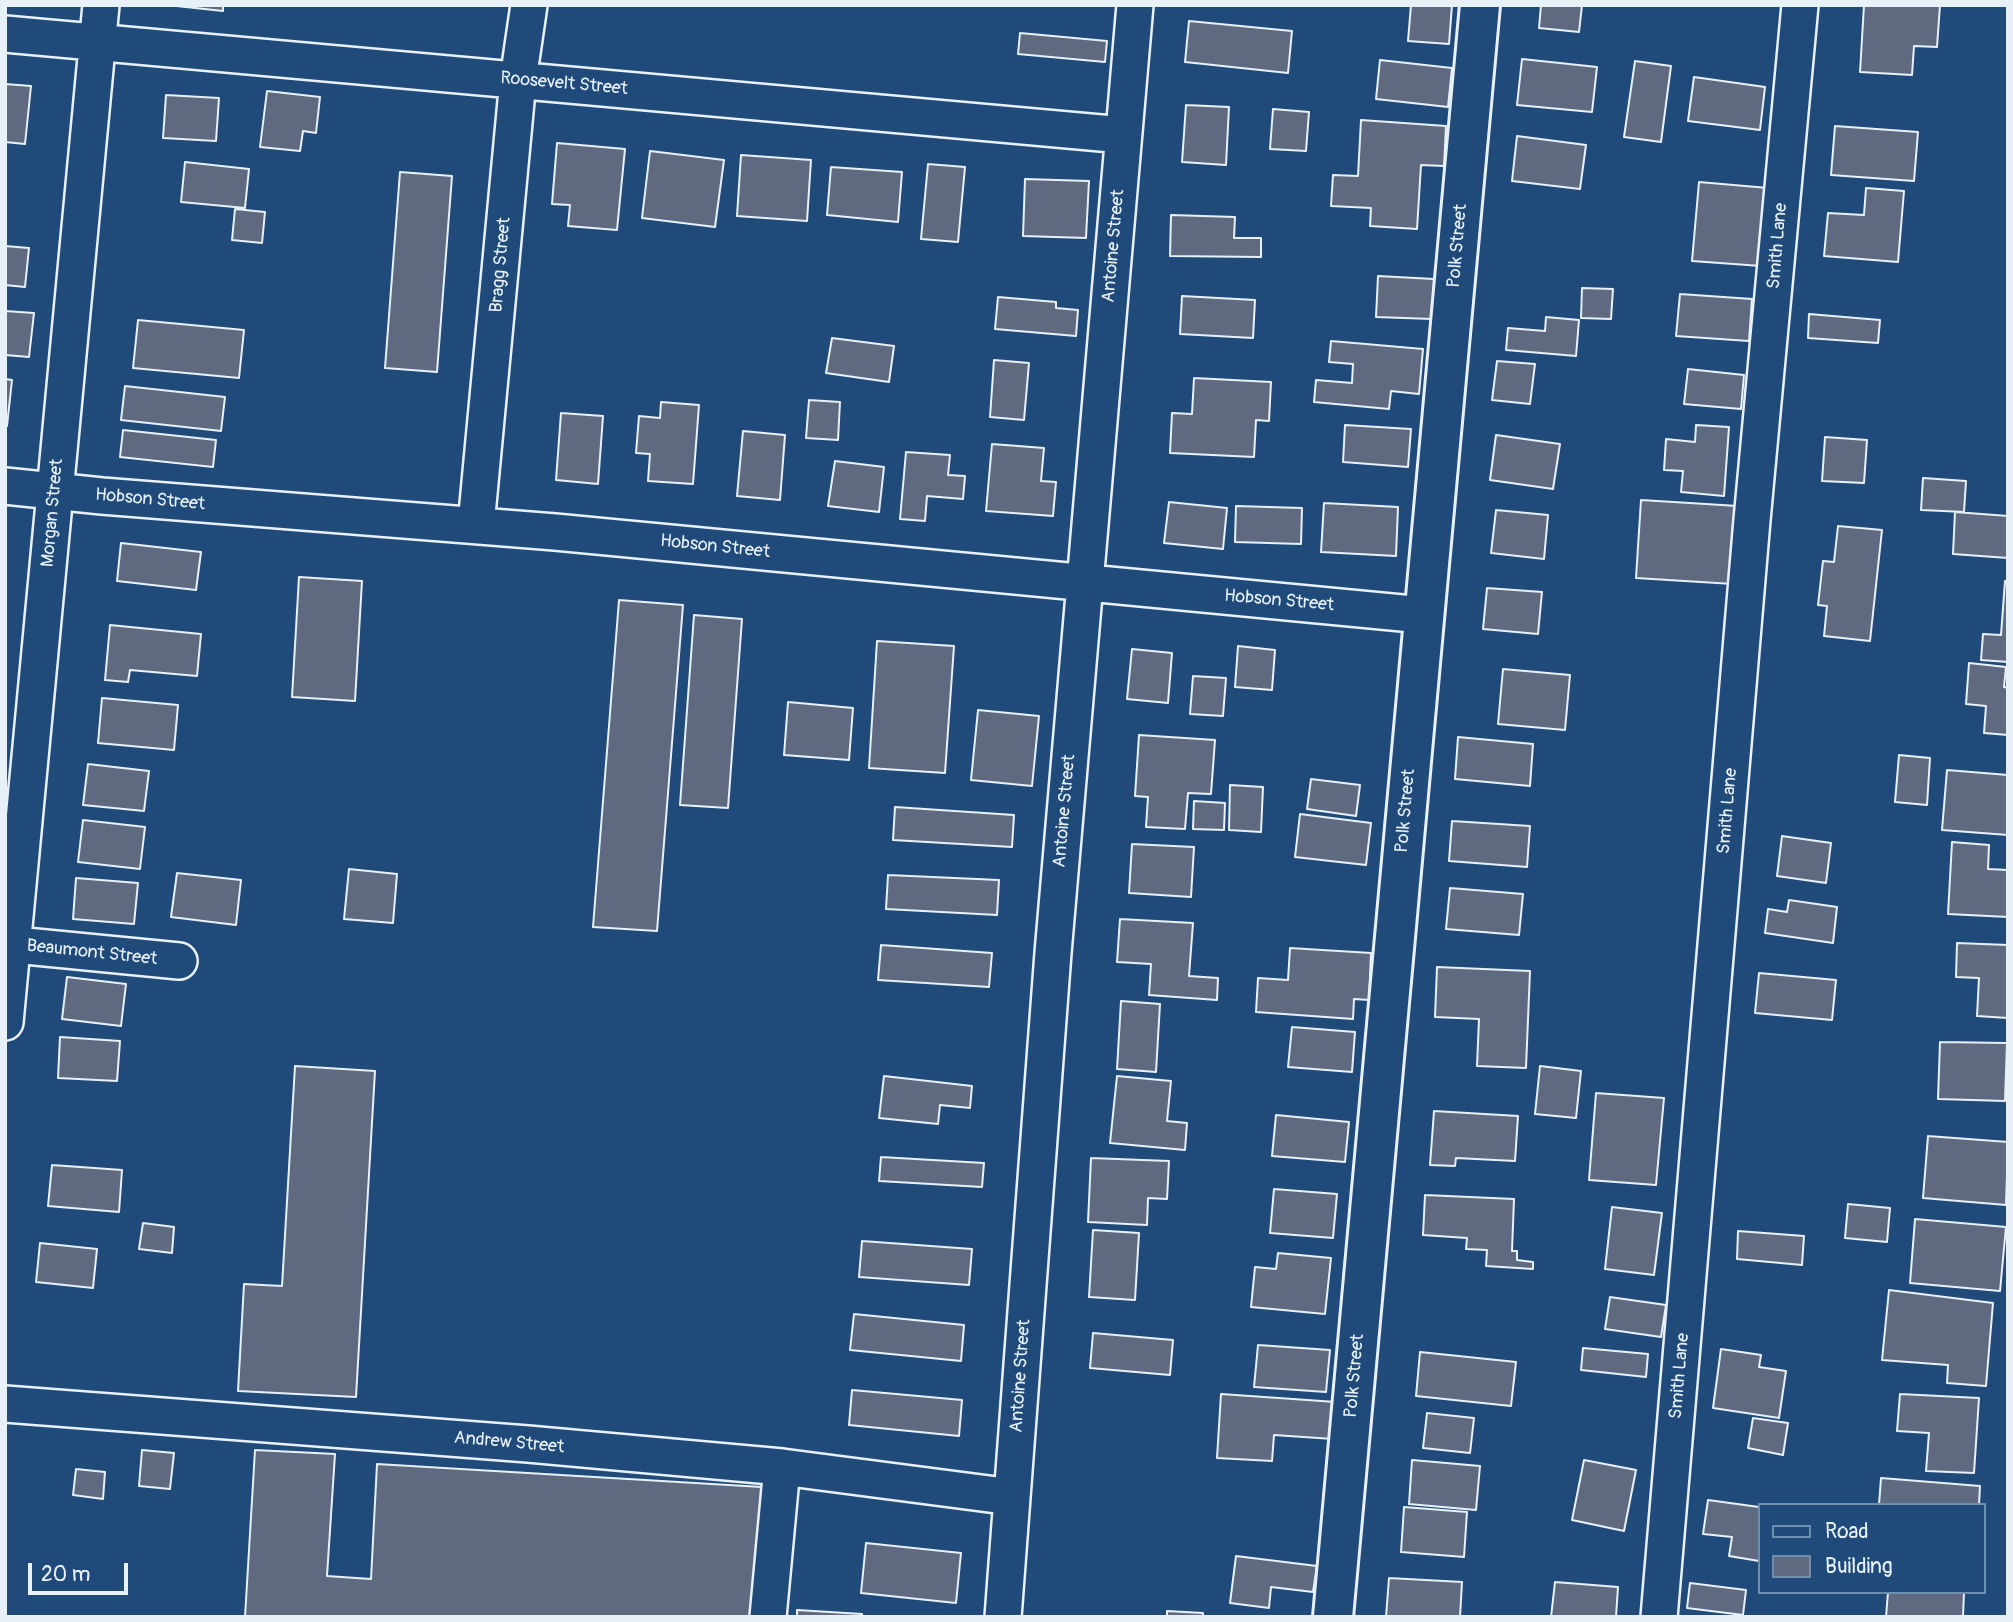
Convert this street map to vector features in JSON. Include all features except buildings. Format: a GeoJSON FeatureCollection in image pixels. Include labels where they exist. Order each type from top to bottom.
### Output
{"type":"FeatureCollection","features":[{"type":"Feature","properties":{"kind":"street","name":"Morgan Street"},"geometry":{"type":"LineString","coordinates":[[5,1022],[9,944],[101,5]]}},
{"type":"Feature","properties":{"kind":"street","name":"Bragg Street"},"geometry":{"type":"LineString","coordinates":[[476,525],[518,80],[529,5]]}},
{"type":"Feature","properties":{"kind":"street","name":"Antoine Street"},"geometry":{"type":"LineString","coordinates":[[1003,1617],[1053,953],[1135,5]]}},
{"type":"Feature","properties":{"kind":"street","name":"Polk Street"},"geometry":{"type":"LineString","coordinates":[[1334,1617],[1480,5]]}},
{"type":"Feature","properties":{"kind":"street","name":"Smith Lane"},"geometry":{"type":"LineString","coordinates":[[1659,1617],[1752,520],[1800,5]]}},
{"type":"Feature","properties":{"kind":"street","name":"Roosevelt Street"},"geometry":{"type":"LineString","coordinates":[[5,34],[1124,135]]}},
{"type":"Feature","properties":{"kind":"street","name":"Hobson Street"},"geometry":{"type":"LineString","coordinates":[[5,486],[476,525],[1423,615]]}},
{"type":"Feature","properties":{"kind":"street","name":"Beaumont Street"},"geometry":{"type":"LineString","coordinates":[[9,944],[179,961]]}},
{"type":"Feature","properties":{"kind":"street","name":"Andrew Street"},"geometry":{"type":"LineString","coordinates":[[5,1404],[528,1444],[782,1467],[1012,1497]]}},
{"type":"Feature","properties":{"kind":"street"},"geometry":{"type":"LineString","coordinates":[[768,1617],[782,1467]]}}]}
